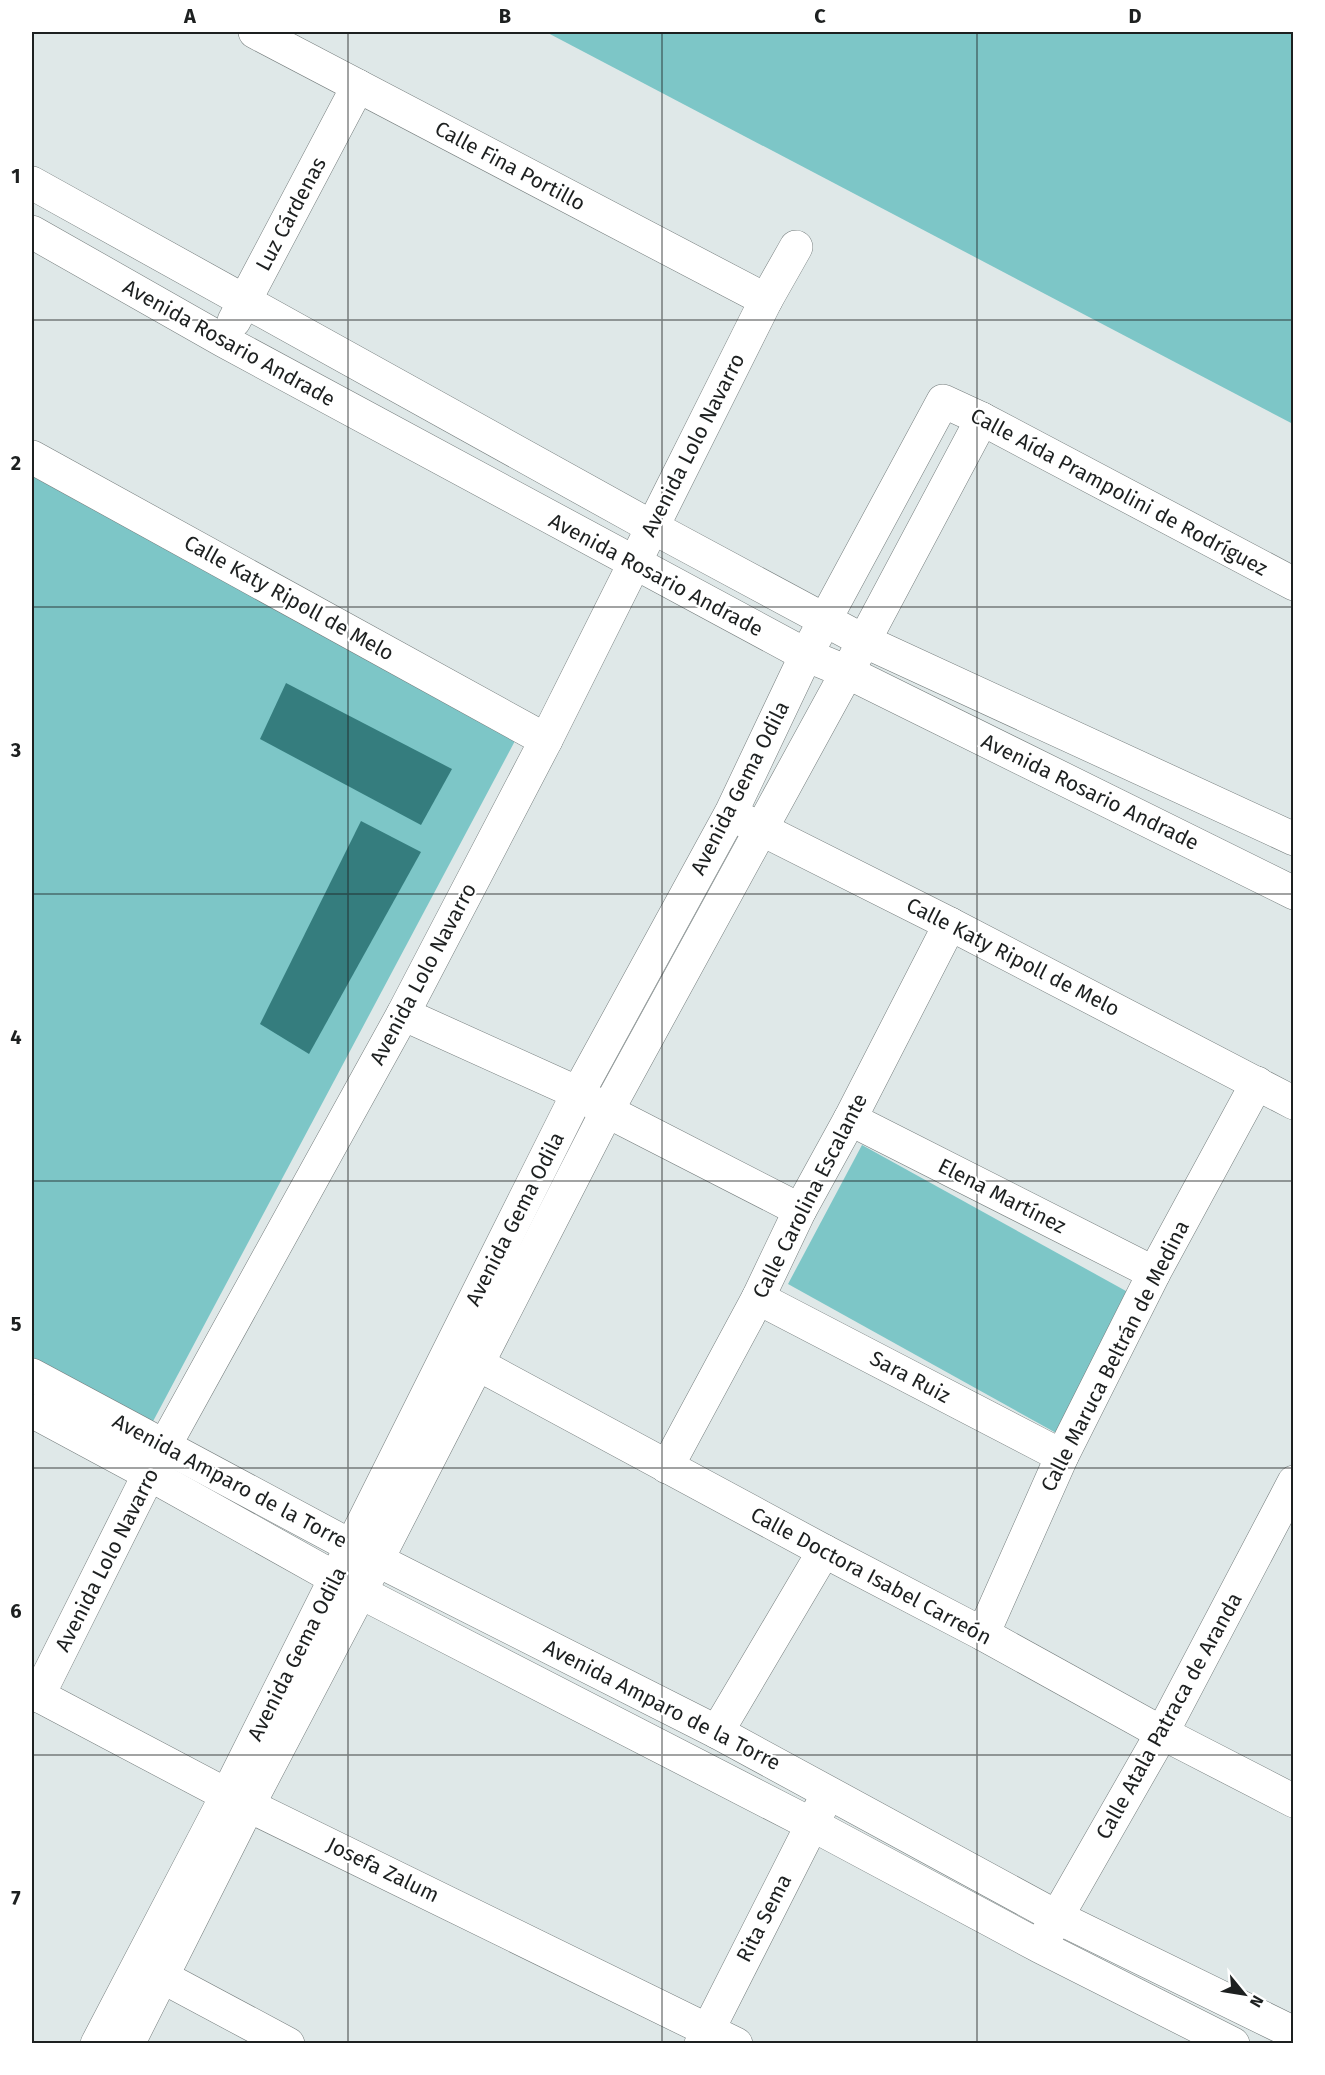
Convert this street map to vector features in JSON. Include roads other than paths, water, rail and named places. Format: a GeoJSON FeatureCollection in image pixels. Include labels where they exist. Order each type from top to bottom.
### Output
{"type":"FeatureCollection","features":[{"type":"Feature","properties":{"kind":"street","name":"Calle Fina Portillo"},"geometry":{"type":"LineString","coordinates":[[255,32],[766,300]]}},
{"type":"Feature","properties":{"kind":"street","name":"Luz Cárdenas"},"geometry":{"type":"LineString","coordinates":[[224,341],[358,86]]}},
{"type":"Feature","properties":{"kind":"street","name":"Avenida Rosario Andrade"},"geometry":{"type":"LineString","coordinates":[[32,183],[652,527],[864,641],[1293,839]]}},
{"type":"Feature","properties":{"kind":"street","name":"Avenida Rosario Andrade"},"geometry":{"type":"LineString","coordinates":[[32,232],[224,341],[806,655],[847,672],[1290,882]]}},
{"type":"Feature","properties":{"kind":"street","name":"Avenida Lolo Navarro"},"geometry":{"type":"LineString","coordinates":[[35,1694],[157,1460],[403,1014],[546,740],[766,300],[796,247]]}},
{"type":"Feature","properties":{"kind":"street","name":"Calle Aída Prampolini de Rodríguez"},"geometry":{"type":"LineString","coordinates":[[943,401],[982,419],[1293,584]]}},
{"type":"Feature","properties":{"kind":"street","name":"Avenida Gema Odila"},"geometry":{"type":"LineString","coordinates":[[128,2043],[151,1971],[463,1357],[578,1093],[731,813],[806,655],[943,401]]}},
{"type":"Feature","properties":{"kind":"street","name":"Avenida Gema Odila"},"geometry":{"type":"LineString","coordinates":[[463,1357],[607,1111],[762,830],[982,419]]}},
{"type":"Feature","properties":{"kind":"street","name":"Calle Katy Ripoll de Melo"},"geometry":{"type":"LineString","coordinates":[[32,457],[546,740]]}},
{"type":"Feature","properties":{"kind":"street","name":"Calle Katy Ripoll de Melo"},"geometry":{"type":"LineString","coordinates":[[731,813],[1293,1103]]}},
{"type":"Feature","properties":{"kind":"street","name":"Calle Carolina Escalante"},"geometry":{"type":"LineString","coordinates":[[667,1467],[758,1298],[800,1210],[850,1119],[950,924]]}},
{"type":"Feature","properties":{"kind":"street"},"geometry":{"type":"LineString","coordinates":[[403,1014],[578,1093],[607,1111],[800,1210]]}},
{"type":"Feature","properties":{"kind":"street","name":"Calle Maruca Beltrán de Medina"},"geometry":{"type":"LineString","coordinates":[[983,1634],[1062,1456],[1154,1274],[1257,1083]]}},
{"type":"Feature","properties":{"kind":"street","name":"Elena Martínez"},"geometry":{"type":"LineString","coordinates":[[850,1119],[1154,1274]]}},
{"type":"Feature","properties":{"kind":"street","name":"Sara Ruiz"},"geometry":{"type":"LineString","coordinates":[[758,1298],[1062,1456]]}},
{"type":"Feature","properties":{"kind":"street","name":"Calle Doctora Isabel Carreón"},"geometry":{"type":"LineString","coordinates":[[463,1357],[983,1634],[1162,1733],[1293,1801]]}},
{"type":"Feature","properties":{"kind":"street","name":"Avenida Amparo de la Torre"},"geometry":{"type":"LineString","coordinates":[[32,1375],[347,1585],[811,1824],[1039,1946],[1233,2043]]}},
{"type":"Feature","properties":{"kind":"street","name":"Avenida Amparo de la Torre"},"geometry":{"type":"LineString","coordinates":[[32,1411],[157,1460],[364,1553],[717,1732],[829,1792],[1057,1917],[1254,2030],[1293,2033]]}},
{"type":"Feature","properties":{"kind":"street","name":"Calle Atala Patraca de Aranda"},"geometry":{"type":"LineString","coordinates":[[1039,1946],[1162,1733],[1293,1482]]}},
{"type":"Feature","properties":{"kind":"street"},"geometry":{"type":"LineString","coordinates":[[717,1732],[824,1551]]}},
{"type":"Feature","properties":{"kind":"street","name":"Josefa Zalum"},"geometry":{"type":"LineString","coordinates":[[35,1694],[715,2039]]}},
{"type":"Feature","properties":{"kind":"street","name":"Rita Sema"},"geometry":{"type":"LineString","coordinates":[[715,2039],[811,1824],[829,1792]]}},
{"type":"Feature","properties":{"kind":"street","name":"Avenida Gema Odila"},"geometry":{"type":"LineString","coordinates":[[98,2043],[151,1971]]}},
{"type":"Feature","properties":{"kind":"street"},"geometry":{"type":"LineString","coordinates":[[151,1971],[288,2043]]}}]}
